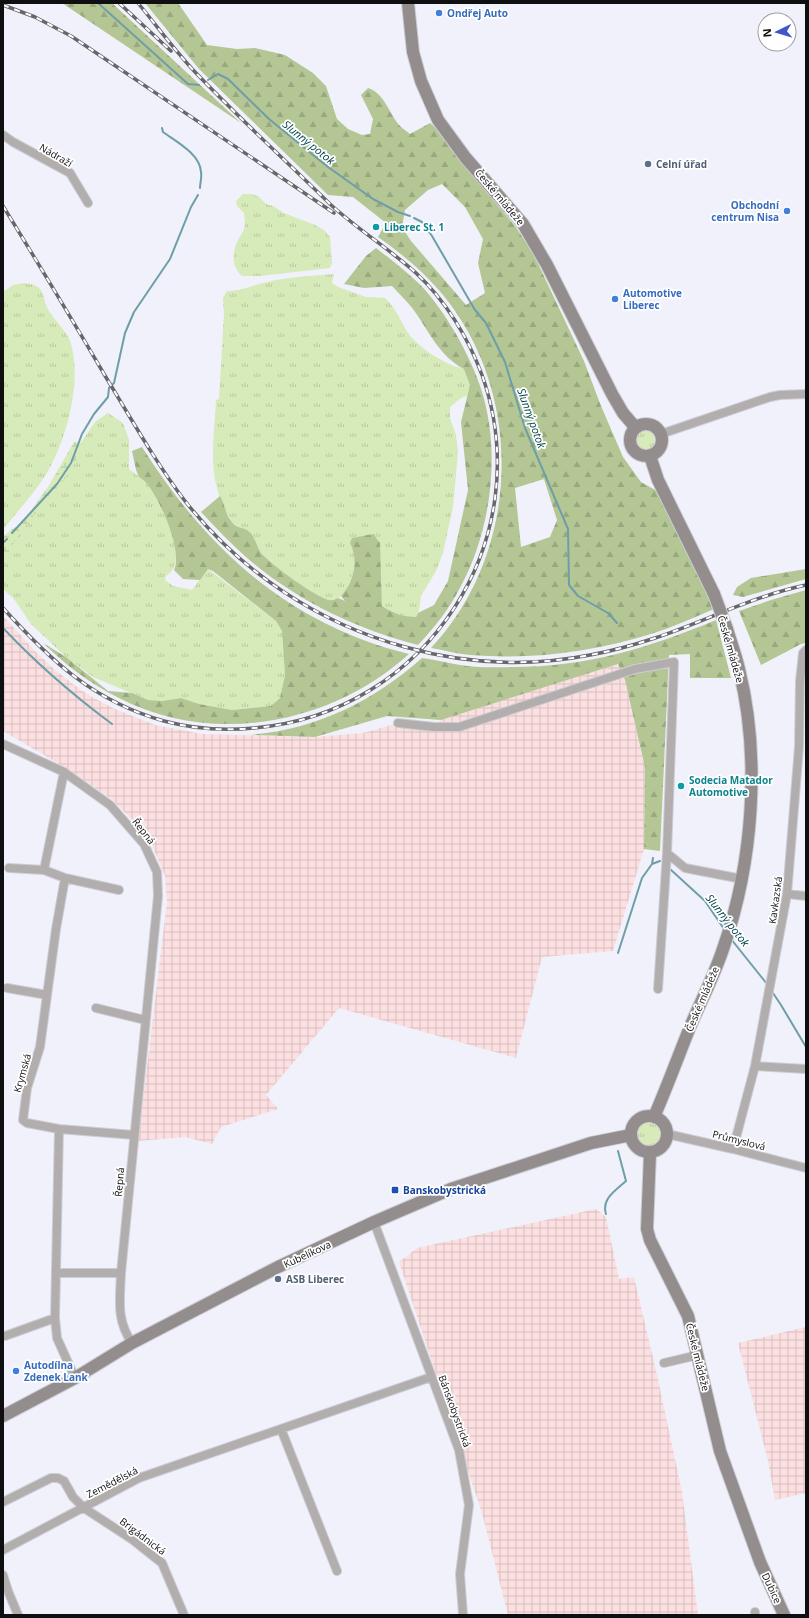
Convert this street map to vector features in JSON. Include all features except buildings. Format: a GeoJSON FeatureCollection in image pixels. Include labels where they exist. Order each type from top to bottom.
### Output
{"type":"FeatureCollection","features":[{"type":"Feature","properties":{"kind":"street","name":"České mládeže"},"geometry":{"type":"LineString","coordinates":[[408,3],[413,52],[421,81],[438,120],[465,157],[523,224],[547,265],[612,394],[623,413],[635,427]]}},
{"type":"Feature","properties":{"kind":"street","name":"Nádraží"},"geometry":{"type":"LineString","coordinates":[[3,135],[70,173],[88,204]]}},
{"type":"Feature","properties":{"kind":"street"},"geometry":{"type":"LineString","coordinates":[[661,434],[770,397],[806,394]]}},
{"type":"Feature","properties":{"kind":"street"},"geometry":{"type":"LineString","coordinates":[[643,424],[651,424],[658,429],[661,434],[662,441],[660,447],[656,453],[650,456],[639,455],[631,448],[629,437],[635,427],[643,424]]}},
{"type":"Feature","properties":{"kind":"street","name":"České mládeže"},"geometry":{"type":"LineString","coordinates":[[650,456],[658,480],[714,594],[727,629],[739,670],[746,708],[751,780],[750,814],[742,880],[731,924],[725,944],[654,1117]]}},
{"type":"Feature","properties":{"kind":"street","name":"Kavkazská"},"geometry":{"type":"LineString","coordinates":[[733,1149],[755,1066],[787,894],[799,747],[800,681],[803,653],[806,650]]}},
{"type":"Feature","properties":{"kind":"street"},"geometry":{"type":"LineString","coordinates":[[398,723],[434,727],[459,727],[636,669],[674,662],[667,853],[658,989]]}},
{"type":"Feature","properties":{"kind":"street","name":"Řepná"},"geometry":{"type":"LineString","coordinates":[[3,744],[64,772],[110,806],[144,844],[157,872],[158,896],[121,1273],[120,1318],[126,1334],[132,1343]]}},
{"type":"Feature","properties":{"kind":"street"},"geometry":{"type":"LineString","coordinates":[[44,870],[64,772]]}},
{"type":"Feature","properties":{"kind":"street"},"geometry":{"type":"LineString","coordinates":[[667,853],[685,868],[742,880]]}},
{"type":"Feature","properties":{"kind":"street"},"geometry":{"type":"LineString","coordinates":[[9,868],[44,870],[65,878],[119,890]]}},
{"type":"Feature","properties":{"kind":"street","name":"Krymská"},"geometry":{"type":"LineString","coordinates":[[65,878],[40,1047],[27,1088],[23,1120],[27,1123],[59,1129],[134,1135]]}},
{"type":"Feature","properties":{"kind":"street"},"geometry":{"type":"LineString","coordinates":[[787,894],[806,896]]}},
{"type":"Feature","properties":{"kind":"street"},"geometry":{"type":"LineString","coordinates":[[7,988],[47,995]]}},
{"type":"Feature","properties":{"kind":"street"},"geometry":{"type":"LineString","coordinates":[[96,1008],[145,1020]]}},
{"type":"Feature","properties":{"kind":"street"},"geometry":{"type":"LineString","coordinates":[[755,1066],[806,1070]]}},
{"type":"Feature","properties":{"kind":"street"},"geometry":{"type":"LineString","coordinates":[[645,1116],[654,1117],[663,1122],[667,1134],[666,1142],[661,1148],[650,1153],[638,1149],[632,1141],[630,1135],[633,1126],[639,1119],[645,1116]]}},
{"type":"Feature","properties":{"kind":"street"},"geometry":{"type":"LineString","coordinates":[[59,1129],[55,1318],[57,1338],[74,1378]]}},
{"type":"Feature","properties":{"kind":"street","name":"Průmyslová"},"geometry":{"type":"LineString","coordinates":[[667,1134],[806,1168]]}},
{"type":"Feature","properties":{"kind":"street","name":"Kubelíkova"},"geometry":{"type":"LineString","coordinates":[[3,1416],[74,1378],[132,1343],[278,1267],[374,1222],[451,1189],[591,1143],[630,1135]]}},
{"type":"Feature","properties":{"kind":"street","name":"České mládeže"},"geometry":{"type":"LineString","coordinates":[[650,1153],[647,1229],[650,1240],[688,1316],[720,1451],[760,1562]]}},
{"type":"Feature","properties":{"kind":"street","name":"Bánskobystrická"},"geometry":{"type":"LineString","coordinates":[[374,1222],[459,1450],[469,1505],[460,1574],[463,1615]]}},
{"type":"Feature","properties":{"kind":"street"},"geometry":{"type":"LineString","coordinates":[[56,1273],[121,1273]]}},
{"type":"Feature","properties":{"kind":"street"},"geometry":{"type":"LineString","coordinates":[[5,1336],[55,1318]]}},
{"type":"Feature","properties":{"kind":"street"},"geometry":{"type":"LineString","coordinates":[[664,1363],[698,1355]]}},
{"type":"Feature","properties":{"kind":"street","name":"Zemědělská"},"geometry":{"type":"LineString","coordinates":[[3,1550],[139,1478],[431,1377]]}},
{"type":"Feature","properties":{"kind":"street"},"geometry":{"type":"LineString","coordinates":[[282,1429],[337,1571]]}},
{"type":"Feature","properties":{"kind":"street","name":"Brigádnická"},"geometry":{"type":"LineString","coordinates":[[3,1502],[51,1478],[58,1478],[64,1481],[73,1497],[84,1508],[133,1540],[162,1563],[184,1615]]}},
{"type":"Feature","properties":{"kind":"street","name":"Dubice"},"geometry":{"type":"LineString","coordinates":[[760,1562],[784,1615]]}},
{"type":"Feature","properties":{"kind":"street"},"geometry":{"type":"LineString","coordinates":[[3,1575],[18,1615]]}},
{"type":"Feature","properties":{"kind":"shaded area"},"geometry":{"type":"Polygon","coordinates":[[[3,616],[35,651],[55,670],[94,698],[115,709],[155,725],[202,734],[315,737],[363,733],[398,723],[434,727],[441,720],[618,664],[625,680],[645,767],[644,849],[613,951],[542,957],[516,1058],[339,1008],[266,1095],[278,1109],[221,1127],[212,1144],[185,1137],[138,1141],[167,902],[165,876],[152,845],[140,827],[111,799],[71,771],[3,731],[3,616]]]}},
{"type":"Feature","properties":{"kind":"shaded area"},"geometry":{"type":"Polygon","coordinates":[[[596,1209],[606,1217],[619,1279],[634,1277],[682,1492],[698,1615],[508,1615],[482,1513],[399,1262],[417,1248],[596,1209]]]}},
{"type":"Feature","properties":{"kind":"shaded area"},"geometry":{"type":"Polygon","coordinates":[[[806,1327],[806,1493],[775,1500],[768,1461],[738,1343],[806,1327]]]}},
{"type":"Feature","properties":{"kind":"green space"},"geometry":{"type":"Polygon","coordinates":[[[62,3],[112,3],[241,123],[62,3]]]}},
{"type":"Feature","properties":{"kind":"green space"},"geometry":{"type":"Polygon","coordinates":[[[145,3],[178,3],[207,45],[237,49],[255,48],[285,55],[313,73],[326,86],[337,119],[348,129],[362,135],[370,134],[373,119],[361,95],[368,88],[373,90],[381,97],[397,123],[410,134],[430,123],[443,134],[458,157],[515,226],[533,253],[584,361],[623,457],[641,482],[657,491],[714,609],[651,634],[607,646],[585,650],[539,655],[493,656],[465,654],[431,648],[460,610],[482,567],[496,521],[502,474],[499,426],[489,379],[470,335],[443,295],[412,264],[378,237],[386,223],[353,197],[328,195],[199,69],[145,3]],[[442,184],[428,190],[405,210],[402,227],[411,241],[466,305],[485,293],[478,263],[483,239],[465,207],[442,184]],[[544,479],[515,488],[521,547],[550,537],[557,520],[544,479]]]}},
{"type":"Feature","properties":{"kind":"green space"},"geometry":{"type":"Polygon","coordinates":[[[243,194],[252,194],[259,197],[266,204],[324,230],[330,237],[332,263],[330,268],[260,276],[242,276],[234,264],[234,254],[238,240],[245,227],[244,213],[237,206],[236,201],[243,194]]]}},
{"type":"Feature","properties":{"kind":"green space"},"geometry":{"type":"Polygon","coordinates":[[[376,248],[405,271],[426,291],[456,334],[480,385],[488,416],[491,440],[492,465],[490,491],[480,541],[457,594],[447,610],[418,645],[372,631],[306,600],[285,587],[246,557],[201,512],[220,496],[227,515],[231,521],[237,526],[250,532],[259,550],[266,558],[305,587],[323,598],[330,600],[338,598],[345,601],[341,596],[352,578],[355,564],[353,550],[350,543],[352,538],[373,534],[380,543],[382,606],[398,614],[416,617],[418,613],[434,605],[448,581],[468,490],[461,422],[470,385],[464,369],[455,364],[441,350],[413,309],[392,286],[364,288],[344,284],[366,256],[376,248]]]}},
{"type":"Feature","properties":{"kind":"green space"},"geometry":{"type":"Polygon","coordinates":[[[334,274],[332,283],[338,287],[366,297],[385,298],[393,307],[411,337],[424,349],[439,359],[453,366],[464,369],[471,385],[468,395],[461,398],[450,407],[450,418],[456,435],[458,452],[453,507],[443,553],[436,571],[421,596],[419,611],[416,617],[398,614],[382,606],[381,570],[350,543],[354,553],[355,566],[348,586],[341,596],[330,600],[305,588],[266,558],[261,553],[249,532],[231,521],[225,510],[217,488],[213,466],[213,444],[216,400],[219,399],[224,314],[223,298],[227,291],[281,279],[334,274]]]}},
{"type":"Feature","properties":{"kind":"green space"},"geometry":{"type":"Polygon","coordinates":[[[24,283],[38,287],[41,290],[47,308],[70,341],[74,356],[74,390],[67,425],[48,471],[38,486],[3,529],[3,292],[13,285],[24,283]]]}},
{"type":"Feature","properties":{"kind":"green space"},"geometry":{"type":"Polygon","coordinates":[[[108,413],[123,423],[129,440],[129,469],[148,485],[160,505],[171,532],[175,546],[176,558],[173,569],[166,576],[165,580],[173,586],[192,590],[208,569],[276,621],[282,631],[285,675],[280,698],[271,706],[232,710],[199,704],[181,698],[162,701],[148,700],[93,677],[66,657],[31,624],[14,599],[3,589],[3,561],[11,545],[95,422],[108,413]]]}},
{"type":"Feature","properties":{"kind":"green space"},"geometry":{"type":"Polygon","coordinates":[[[645,430],[652,433],[655,440],[652,447],[645,450],[638,447],[635,440],[638,433],[645,430]]]}},
{"type":"Feature","properties":{"kind":"green space"},"geometry":{"type":"Polygon","coordinates":[[[74,442],[83,443],[71,471],[20,532],[3,562],[3,537],[12,529],[20,525],[48,487],[74,442]]]}},
{"type":"Feature","properties":{"kind":"green space"},"geometry":{"type":"Polygon","coordinates":[[[142,447],[167,484],[194,519],[223,550],[255,578],[289,602],[326,623],[366,641],[409,654],[378,678],[344,697],[308,712],[270,721],[232,724],[193,722],[155,713],[108,693],[60,659],[43,643],[66,657],[108,691],[132,693],[148,700],[162,701],[181,698],[199,704],[232,710],[271,706],[280,698],[285,675],[282,631],[276,621],[213,571],[208,569],[200,580],[183,579],[174,570],[176,561],[175,550],[169,526],[158,501],[146,483],[138,475],[136,469],[132,451],[142,447]]]}},
{"type":"Feature","properties":{"kind":"green space"},"geometry":{"type":"Polygon","coordinates":[[[806,569],[806,579],[743,597],[733,595],[737,587],[751,578],[806,569]]]}},
{"type":"Feature","properties":{"kind":"green space"},"geometry":{"type":"Polygon","coordinates":[[[806,590],[806,643],[801,644],[761,665],[739,611],[806,590]]]}},
{"type":"Feature","properties":{"kind":"green space"},"geometry":{"type":"Polygon","coordinates":[[[716,620],[731,678],[690,678],[690,654],[669,655],[660,851],[644,849],[645,767],[625,680],[618,664],[441,720],[387,716],[315,737],[250,735],[298,727],[321,720],[342,711],[383,688],[422,658],[478,667],[566,664],[592,660],[641,647],[716,620]]]}},
{"type":"Feature","properties":{"kind":"green space"},"geometry":{"type":"Polygon","coordinates":[[[648,1122],[657,1125],[660,1134],[657,1143],[648,1146],[639,1143],[636,1134],[639,1125],[648,1122]]]}},
{"type":"Feature","properties":{"kind":"waterway","name":"Slunný potok"},"geometry":{"type":"LineString","coordinates":[[98,3],[188,84],[199,85]]}},
{"type":"Feature","properties":{"kind":"waterway","name":"Slunný potok"},"geometry":{"type":"LineString","coordinates":[[208,80],[218,74],[228,79],[269,119],[328,167],[373,199],[398,212],[410,216]]}},
{"type":"Feature","properties":{"kind":"waterway"},"geometry":{"type":"LineString","coordinates":[[162,128],[163,132],[181,144],[197,160],[201,172],[200,188]]}},
{"type":"Feature","properties":{"kind":"waterway"},"geometry":{"type":"LineString","coordinates":[[12,533],[57,484],[71,463],[82,434],[94,414],[108,397],[109,388],[114,383],[125,333],[134,312],[170,259],[191,207],[198,195]]}},
{"type":"Feature","properties":{"kind":"waterway","name":"Slunný potok"},"geometry":{"type":"LineString","coordinates":[[414,218],[422,222],[432,236],[475,310],[486,323],[505,362],[525,428],[568,529],[569,585],[578,596],[608,613],[617,623]]}},
{"type":"Feature","properties":{"kind":"waterway"},"geometry":{"type":"LineString","coordinates":[[3,543],[7,539]]}},
{"type":"Feature","properties":{"kind":"waterway"},"geometry":{"type":"LineString","coordinates":[[3,628],[28,654],[55,678],[112,724]]}},
{"type":"Feature","properties":{"kind":"waterway","name":"Slunný potok"},"geometry":{"type":"LineString","coordinates":[[653,858],[652,864],[660,861]]}},
{"type":"Feature","properties":{"kind":"waterway"},"geometry":{"type":"LineString","coordinates":[[618,953],[642,878],[652,864]]}},
{"type":"Feature","properties":{"kind":"waterway","name":"Slunný potok"},"geometry":{"type":"LineString","coordinates":[[670,869],[705,901],[724,929]]}},
{"type":"Feature","properties":{"kind":"waterway","name":"Slunný potok"},"geometry":{"type":"LineString","coordinates":[[731,939],[767,984]]}},
{"type":"Feature","properties":{"kind":"waterway","name":"Slunný potok"},"geometry":{"type":"LineString","coordinates":[[773,993],[806,1047]]}},
{"type":"Feature","properties":{"kind":"waterway"},"geometry":{"type":"LineString","coordinates":[[606,1214],[605,1209],[607,1199],[626,1181],[618,1151]]}},
{"type":"Feature","properties":{"kind":"railway"},"geometry":{"type":"LineString","coordinates":[[119,3],[171,51]]}},
{"type":"Feature","properties":{"kind":"railway"},"geometry":{"type":"LineString","coordinates":[[3,608],[38,645],[75,677],[116,702],[139,713],[175,724],[198,728],[220,729],[254,728],[316,715],[371,690],[417,653],[455,607],[481,555],[495,497],[496,436],[482,375],[463,333],[446,307],[416,273],[330,204],[212,90],[188,65],[138,3]]}},
{"type":"Feature","properties":{"kind":"railway"},"geometry":{"type":"LineString","coordinates":[[3,5],[35,17],[71,36],[334,213]]}},
{"type":"Feature","properties":{"kind":"railway"},"geometry":{"type":"LineString","coordinates":[[3,206],[144,441],[185,501],[207,527],[256,572],[283,592],[342,624],[373,637],[428,653],[497,662],[544,661],[590,655],[631,645],[655,638],[767,596],[806,585]]}},
{"type":"Feature","properties":{"kind":"place","name":"Ondřej Auto"},"geometry":{"type":"Point","coordinates":[439,13]}},
{"type":"Feature","properties":{"kind":"place","name":"Celní úřad"},"geometry":{"type":"Point","coordinates":[648,164]}},
{"type":"Feature","properties":{"kind":"place","name":"Obchodní centrum Nisa"},"geometry":{"type":"Point","coordinates":[787,211]}},
{"type":"Feature","properties":{"kind":"place","name":"Liberec St. 1"},"geometry":{"type":"Point","coordinates":[376,227]}},
{"type":"Feature","properties":{"kind":"place","name":"Automotive Liberec"},"geometry":{"type":"Point","coordinates":[615,299]}},
{"type":"Feature","properties":{"kind":"place","name":"Sodecia Matador Automotive"},"geometry":{"type":"Point","coordinates":[681,786]}},
{"type":"Feature","properties":{"kind":"place","name":"Banskobystrická"},"geometry":{"type":"Point","coordinates":[395,1190]}},
{"type":"Feature","properties":{"kind":"place","name":"ASB Liberec"},"geometry":{"type":"Point","coordinates":[278,1279]}},
{"type":"Feature","properties":{"kind":"place","name":"Autodílna Zdenek Lank"},"geometry":{"type":"Point","coordinates":[16,1371]}}]}
